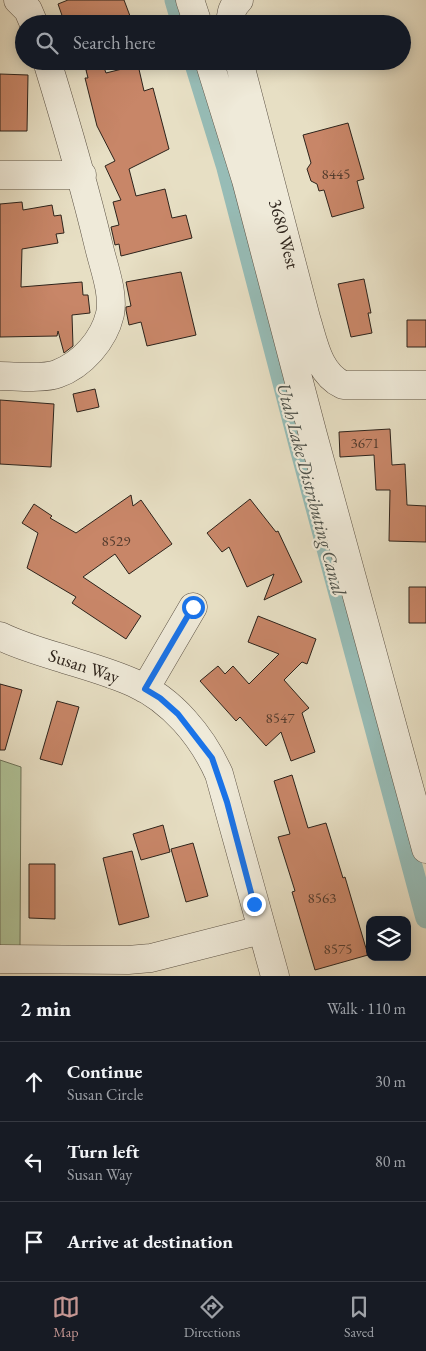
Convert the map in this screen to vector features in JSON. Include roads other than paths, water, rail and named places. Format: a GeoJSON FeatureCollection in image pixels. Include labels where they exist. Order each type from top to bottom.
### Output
{"type":"FeatureCollection","features":[{"type":"Feature","properties":{"kind":"street"},"geometry":{"type":"LineString","coordinates":[[18,0],[30,15]]}},
{"type":"Feature","properties":{"kind":"street"},"geometry":{"type":"LineString","coordinates":[[190,0],[195,15]]}},
{"type":"Feature","properties":{"kind":"street"},"geometry":{"type":"LineString","coordinates":[[231,15],[233,5],[239,0]]}},
{"type":"Feature","properties":{"kind":"street"},"geometry":{"type":"LineString","coordinates":[[0,376],[55,375],[70,368],[97,344],[110,313],[110,293],[82,175],[50,70]]}},
{"type":"Feature","properties":{"kind":"street"},"geometry":{"type":"LineString","coordinates":[[213,70],[246,180],[313,435],[426,849]]}},
{"type":"Feature","properties":{"kind":"street","name":"3680 West"},"geometry":{"type":"LineString","coordinates":[[240,70],[317,355],[325,371],[334,380],[343,385],[426,385]]}},
{"type":"Feature","properties":{"kind":"street"},"geometry":{"type":"LineString","coordinates":[[0,175],[82,175]]}},
{"type":"Feature","properties":{"kind":"street"},"geometry":{"type":"LineString","coordinates":[[145,689],[193,607]]}},
{"type":"Feature","properties":{"kind":"street","name":"Susan Way"},"geometry":{"type":"LineString","coordinates":[[0,636],[40,652],[111,674],[145,689],[160,698],[178,714],[212,758],[227,802],[275,976]]}},
{"type":"Feature","properties":{"kind":"street"},"geometry":{"type":"LineString","coordinates":[[0,960],[128,960],[151,958],[261,930]]}},
{"type":"Feature","properties":{"kind":"waterway","name":"Utah Lake Distributing Canal"},"geometry":{"type":"LineString","coordinates":[[175,0],[179,15]]}},
{"type":"Feature","properties":{"kind":"waterway","name":"Utah Lake Distributing Canal"},"geometry":{"type":"LineString","coordinates":[[197,70],[227,168],[426,918]]}}]}
